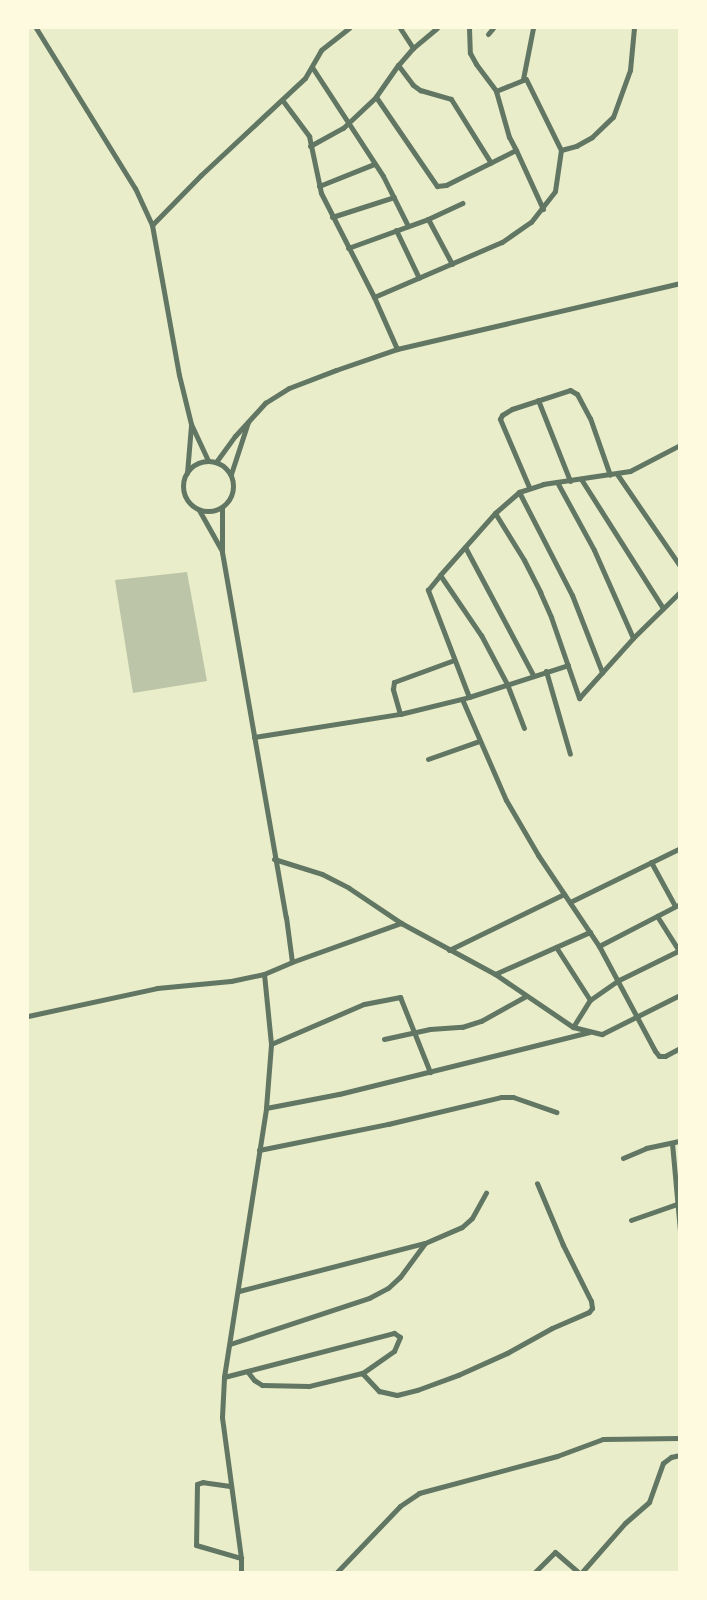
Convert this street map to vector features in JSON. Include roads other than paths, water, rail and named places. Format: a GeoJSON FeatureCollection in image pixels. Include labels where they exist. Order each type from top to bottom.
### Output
{"type":"FeatureCollection","features":[{"type":"Feature","properties":{"kind":"street"},"geometry":{"type":"LineString","coordinates":[[36,28],[135,188],[152,225],[179,375],[191,424],[208,460]]}},
{"type":"Feature","properties":{"kind":"street"},"geometry":{"type":"LineString","coordinates":[[152,225],[201,175],[305,78],[327,42],[349,28]]}},
{"type":"Feature","properties":{"kind":"street"},"geometry":{"type":"LineString","coordinates":[[400,28],[413,48]]}},
{"type":"Feature","properties":{"kind":"street"},"geometry":{"type":"LineString","coordinates":[[310,146],[348,123],[376,97],[398,65],[413,48],[436,28]]}},
{"type":"Feature","properties":{"kind":"street"},"geometry":{"type":"LineString","coordinates":[[469,28],[470,53],[496,91],[509,136],[543,209]]}},
{"type":"Feature","properties":{"kind":"street"},"geometry":{"type":"LineString","coordinates":[[488,34],[493,28]]}},
{"type":"Feature","properties":{"kind":"street"},"geometry":{"type":"LineString","coordinates":[[523,79],[532,28]]}},
{"type":"Feature","properties":{"kind":"street"},"geometry":{"type":"LineString","coordinates":[[561,150],[576,146],[592,138],[613,117],[630,70],[634,28]]}},
{"type":"Feature","properties":{"kind":"street"},"geometry":{"type":"LineString","coordinates":[[398,65],[413,85],[420,90],[452,99],[491,163]]}},
{"type":"Feature","properties":{"kind":"street"},"geometry":{"type":"LineString","coordinates":[[312,68],[374,164],[394,197],[408,226]]}},
{"type":"Feature","properties":{"kind":"street"},"geometry":{"type":"LineString","coordinates":[[374,297],[502,242],[521,230],[543,209],[555,191],[561,150],[529,81],[523,79],[496,91]]}},
{"type":"Feature","properties":{"kind":"street"},"geometry":{"type":"LineString","coordinates":[[376,97],[437,186],[446,185],[516,150]]}},
{"type":"Feature","properties":{"kind":"street"},"geometry":{"type":"LineString","coordinates":[[283,100],[305,129],[318,186],[332,218],[374,297],[397,349]]}},
{"type":"Feature","properties":{"kind":"street"},"geometry":{"type":"LineString","coordinates":[[318,186],[374,164]]}},
{"type":"Feature","properties":{"kind":"street"},"geometry":{"type":"LineString","coordinates":[[332,218],[394,197]]}},
{"type":"Feature","properties":{"kind":"street"},"geometry":{"type":"LineString","coordinates":[[348,248],[428,219],[463,203]]}},
{"type":"Feature","properties":{"kind":"street"},"geometry":{"type":"LineString","coordinates":[[428,219],[452,264]]}},
{"type":"Feature","properties":{"kind":"street"},"geometry":{"type":"LineString","coordinates":[[396,230],[419,278]]}},
{"type":"Feature","properties":{"kind":"street"},"geometry":{"type":"LineString","coordinates":[[216,462],[249,419],[265,403],[289,388],[397,349],[678,285]]}},
{"type":"Feature","properties":{"kind":"street"},"geometry":{"type":"LineString","coordinates":[[529,487],[500,419],[502,415],[512,409],[570,390],[577,394],[590,418],[614,475],[680,566]]}},
{"type":"Feature","properties":{"kind":"street"},"geometry":{"type":"LineString","coordinates":[[538,400],[570,481]]}},
{"type":"Feature","properties":{"kind":"street"},"geometry":{"type":"LineString","coordinates":[[199,510],[208,511],[222,507],[233,492],[231,474],[249,419]]}},
{"type":"Feature","properties":{"kind":"street"},"geometry":{"type":"LineString","coordinates":[[191,424],[187,473],[183,488],[185,496],[199,510],[222,552]]}},
{"type":"Feature","properties":{"kind":"street"},"geometry":{"type":"LineString","coordinates":[[469,697],[428,590],[440,575],[495,513],[519,492],[529,487],[630,471],[679,445]]}},
{"type":"Feature","properties":{"kind":"street"},"geometry":{"type":"LineString","coordinates":[[187,473],[199,462],[208,460],[225,467],[231,474]]}},
{"type":"Feature","properties":{"kind":"street"},"geometry":{"type":"LineString","coordinates":[[581,479],[663,608]]}},
{"type":"Feature","properties":{"kind":"street"},"geometry":{"type":"LineString","coordinates":[[557,482],[594,550],[633,638]]}},
{"type":"Feature","properties":{"kind":"street"},"geometry":{"type":"LineString","coordinates":[[519,492],[572,595],[602,672]]}},
{"type":"Feature","properties":{"kind":"street"},"geometry":{"type":"LineString","coordinates":[[222,507],[222,552],[292,962]]}},
{"type":"Feature","properties":{"kind":"street"},"geometry":{"type":"LineString","coordinates":[[495,513],[524,560],[540,592],[579,698],[633,638],[680,592]]}},
{"type":"Feature","properties":{"kind":"street"},"geometry":{"type":"LineString","coordinates":[[465,548],[533,675]]}},
{"type":"Feature","properties":{"kind":"street"},"geometry":{"type":"LineString","coordinates":[[440,575],[481,636],[507,684],[524,728]]}},
{"type":"Feature","properties":{"kind":"street"},"geometry":{"type":"LineString","coordinates":[[400,714],[393,689],[394,682],[454,660]]}},
{"type":"Feature","properties":{"kind":"street"},"geometry":{"type":"LineString","coordinates":[[254,737],[400,714],[469,697],[568,665]]}},
{"type":"Feature","properties":{"kind":"street"},"geometry":{"type":"LineString","coordinates":[[546,671],[570,754]]}},
{"type":"Feature","properties":{"kind":"street"},"geometry":{"type":"LineString","coordinates":[[462,699],[478,741],[506,800],[564,894],[599,946],[619,980],[636,1018],[659,1056],[665,1056],[680,1048]]}},
{"type":"Feature","properties":{"kind":"street"},"geometry":{"type":"LineString","coordinates":[[428,759],[478,741]]}},
{"type":"Feature","properties":{"kind":"street"},"geometry":{"type":"LineString","coordinates":[[570,902],[680,848]]}},
{"type":"Feature","properties":{"kind":"street"},"geometry":{"type":"LineString","coordinates":[[274,859],[336,880],[401,923],[495,974],[573,1027],[602,1034],[680,996]]}},
{"type":"Feature","properties":{"kind":"street"},"geometry":{"type":"LineString","coordinates":[[599,946],[677,905],[652,862]]}},
{"type":"Feature","properties":{"kind":"street"},"geometry":{"type":"LineString","coordinates":[[449,950],[564,894]]}},
{"type":"Feature","properties":{"kind":"street"},"geometry":{"type":"LineString","coordinates":[[573,1027],[590,1000],[619,980],[679,950],[657,916]]}},
{"type":"Feature","properties":{"kind":"street"},"geometry":{"type":"LineString","coordinates":[[28,1016],[157,988],[231,982],[264,974],[401,923]]}},
{"type":"Feature","properties":{"kind":"street"},"geometry":{"type":"LineString","coordinates":[[495,974],[590,932]]}},
{"type":"Feature","properties":{"kind":"street"},"geometry":{"type":"LineString","coordinates":[[556,947],[590,1000]]}},
{"type":"Feature","properties":{"kind":"street"},"geometry":{"type":"LineString","coordinates":[[241,1572],[241,1558],[222,1417],[224,1377],[239,1291],[241,1258],[266,1108],[271,1044],[264,974]]}},
{"type":"Feature","properties":{"kind":"street"},"geometry":{"type":"LineString","coordinates":[[384,1039],[430,1029],[462,1027],[481,1021],[526,996]]}},
{"type":"Feature","properties":{"kind":"street"},"geometry":{"type":"LineString","coordinates":[[271,1044],[364,1004],[400,997],[430,1072]]}},
{"type":"Feature","properties":{"kind":"street"},"geometry":{"type":"LineString","coordinates":[[266,1108],[339,1094],[525,1046],[589,1032]]}},
{"type":"Feature","properties":{"kind":"street"},"geometry":{"type":"LineString","coordinates":[[259,1150],[388,1124],[502,1097],[513,1097],[556,1112]]}},
{"type":"Feature","properties":{"kind":"street"},"geometry":{"type":"LineString","coordinates":[[623,1158],[646,1148],[680,1141]]}},
{"type":"Feature","properties":{"kind":"street"},"geometry":{"type":"LineString","coordinates":[[672,1143],[680,1231]]}},
{"type":"Feature","properties":{"kind":"street"},"geometry":{"type":"LineString","coordinates":[[362,1373],[379,1391],[397,1395],[417,1390],[458,1375],[507,1353],[552,1328],[589,1312],[592,1308],[591,1301],[563,1245],[537,1183]]}},
{"type":"Feature","properties":{"kind":"street"},"geometry":{"type":"LineString","coordinates":[[239,1291],[425,1243],[462,1227],[472,1218],[486,1193]]}},
{"type":"Feature","properties":{"kind":"street"},"geometry":{"type":"LineString","coordinates":[[631,1220],[678,1204]]}},
{"type":"Feature","properties":{"kind":"street"},"geometry":{"type":"LineString","coordinates":[[230,1344],[369,1298],[388,1288],[400,1277],[425,1243]]}},
{"type":"Feature","properties":{"kind":"street"},"geometry":{"type":"LineString","coordinates":[[224,1377],[247,1371],[394,1333],[398,1335],[400,1340],[394,1350],[362,1373],[309,1386],[262,1385],[254,1380],[247,1371]]}},
{"type":"Feature","properties":{"kind":"street"},"geometry":{"type":"LineString","coordinates":[[337,1572],[400,1506],[419,1493],[557,1456],[603,1439],[680,1438]]}},
{"type":"Feature","properties":{"kind":"street"},"geometry":{"type":"LineString","coordinates":[[535,1572],[555,1552],[580,1572],[625,1523],[650,1502],[664,1464],[671,1457],[680,1454]]}},
{"type":"Feature","properties":{"kind":"street"},"geometry":{"type":"LineString","coordinates":[[230,1486],[203,1482],[197,1484],[196,1545],[241,1558]]}}]}
